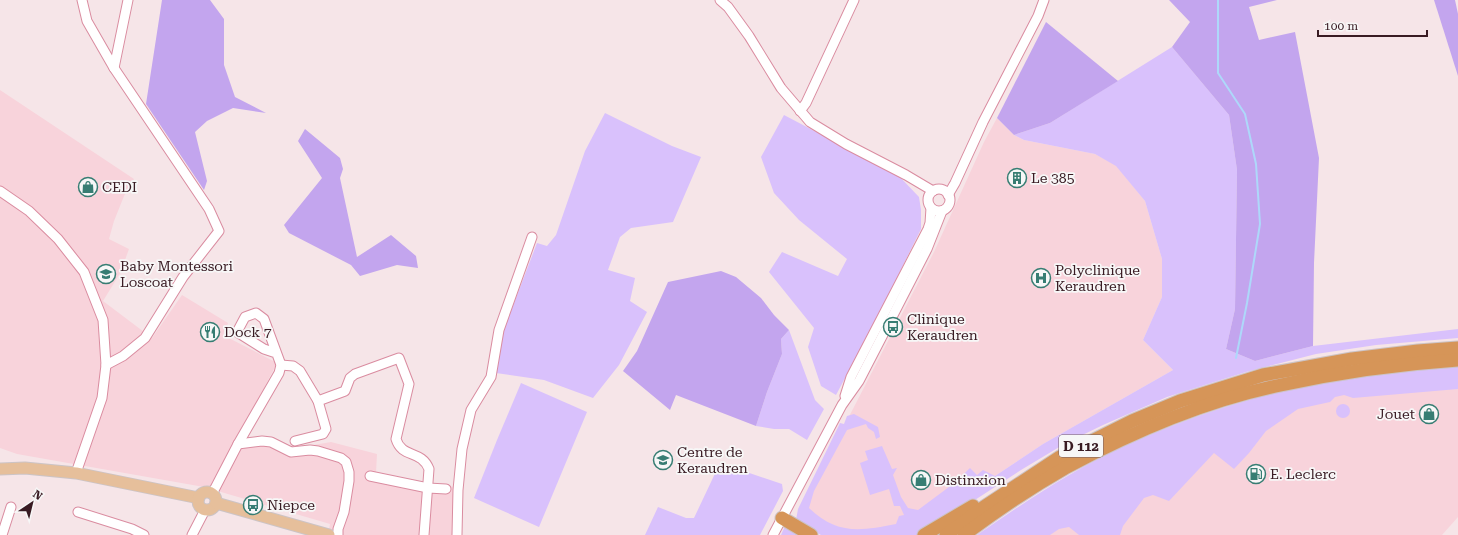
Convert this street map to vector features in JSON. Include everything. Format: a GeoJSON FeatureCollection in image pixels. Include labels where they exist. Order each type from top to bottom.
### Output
{"type":"FeatureCollection","features":[{"type":"Feature","properties":{"kind":"highway","name":"D 112"},"geometry":{"type":"LineString","coordinates":[[946,535],[984,507],[1060,457],[1132,421],[1180,401],[1263,374],[1352,359],[1458,348]]}},
{"type":"Feature","properties":{"kind":"highway","name":"D 112"},"geometry":{"type":"LineString","coordinates":[[964,535],[991,515],[1064,469],[1136,433],[1183,414],[1227,399],[1280,385],[1372,368],[1458,360]]}},
{"type":"Feature","properties":{"kind":"highway"},"geometry":{"type":"LineString","coordinates":[[924,535],[1060,457]]}},
{"type":"Feature","properties":{"kind":"highway"},"geometry":{"type":"LineString","coordinates":[[782,518],[811,535]]}},
{"type":"Feature","properties":{"kind":"main road"},"geometry":{"type":"LineString","coordinates":[[0,469],[25,468],[76,473],[199,498]]}},
{"type":"Feature","properties":{"kind":"main road"},"geometry":{"type":"LineString","coordinates":[[214,498],[212,509],[205,510],[199,505],[199,498],[204,493],[214,498],[316,533],[329,535]]}},
{"type":"Feature","properties":{"kind":"street"},"geometry":{"type":"LineString","coordinates":[[82,0],[87,21],[114,68],[209,209],[219,230],[183,277],[145,338],[123,356],[106,365]]}},
{"type":"Feature","properties":{"kind":"street"},"geometry":{"type":"LineString","coordinates":[[114,68],[128,0]]}},
{"type":"Feature","properties":{"kind":"street"},"geometry":{"type":"LineString","coordinates":[[720,0],[738,20],[781,88],[810,122],[825,132],[941,192],[949,204],[942,210],[927,249],[889,323],[858,381],[842,405],[773,535]]}},
{"type":"Feature","properties":{"kind":"street"},"geometry":{"type":"LineString","coordinates":[[800,111],[806,103],[816,83],[854,0]]}},
{"type":"Feature","properties":{"kind":"street"},"geometry":{"type":"LineString","coordinates":[[842,405],[851,377],[928,229],[930,222],[928,198],[930,194],[941,192],[955,183],[990,108],[1035,22],[1044,0]]}},
{"type":"Feature","properties":{"kind":"street"},"geometry":{"type":"LineString","coordinates":[[906,174],[920,189],[929,206],[938,211],[942,210]]}},
{"type":"Feature","properties":{"kind":"street"},"geometry":{"type":"LineString","coordinates":[[0,191],[30,211],[58,239],[84,272],[103,320],[106,365],[102,398],[76,473]]}},
{"type":"Feature","properties":{"kind":"street"},"geometry":{"type":"LineString","coordinates":[[457,535],[458,490],[462,449],[472,410],[491,377],[499,330],[532,237]]}},
{"type":"Feature","properties":{"kind":"street"},"geometry":{"type":"LineString","coordinates":[[214,498],[238,444],[279,373],[281,365],[264,319],[256,313],[245,317],[237,332],[264,350],[276,353]]}},
{"type":"Feature","properties":{"kind":"street"},"geometry":{"type":"LineString","coordinates":[[318,401],[345,391],[350,378],[355,374],[399,358],[409,384],[396,439],[402,450],[422,458],[426,462],[429,469],[424,535]]}},
{"type":"Feature","properties":{"kind":"street"},"geometry":{"type":"LineString","coordinates":[[281,365],[293,366],[300,371],[318,401],[326,429],[323,434],[295,441]]}},
{"type":"Feature","properties":{"kind":"street"},"geometry":{"type":"LineString","coordinates":[[238,444],[262,441],[270,442],[291,452],[310,450],[318,451],[341,458],[346,462],[349,472],[349,481],[344,512],[338,529],[338,535]]}},
{"type":"Feature","properties":{"kind":"street"},"geometry":{"type":"LineString","coordinates":[[370,476],[428,488],[446,489]]}},
{"type":"Feature","properties":{"kind":"street"},"geometry":{"type":"LineString","coordinates":[[2,535],[11,507]]}},
{"type":"Feature","properties":{"kind":"street"},"geometry":{"type":"LineString","coordinates":[[192,535],[205,510]]}},
{"type":"Feature","properties":{"kind":"street"},"geometry":{"type":"LineString","coordinates":[[78,512],[132,529],[144,535]]}},
{"type":"Feature","properties":{"kind":"shaded area"},"geometry":{"type":"Polygon","coordinates":[[[162,0],[210,0],[224,19],[224,65],[235,97],[266,113],[233,108],[207,121],[195,132],[207,181],[204,190],[146,104],[162,0]]]}},
{"type":"Feature","properties":{"kind":"shaded area"},"geometry":{"type":"Polygon","coordinates":[[[1169,0],[1277,0],[1249,7],[1259,40],[1295,32],[1319,158],[1314,263],[1313,346],[1255,361],[1226,349],[1235,309],[1237,170],[1229,115],[1172,47],[1190,22],[1169,0]]]}},
{"type":"Feature","properties":{"kind":"shaded area"},"geometry":{"type":"Polygon","coordinates":[[[1434,0],[1455,0],[1458,14],[1458,76],[1434,0]]]}},
{"type":"Feature","properties":{"kind":"shaded area"},"geometry":{"type":"Polygon","coordinates":[[[1046,22],[1118,81],[1050,123],[1014,135],[997,118],[1046,22]]]}},
{"type":"Feature","properties":{"kind":"shaded area"},"geometry":{"type":"Polygon","coordinates":[[[1172,47],[1229,115],[1237,170],[1235,309],[1226,349],[1255,361],[1313,346],[1458,329],[1458,338],[1376,345],[1316,354],[1246,372],[1167,397],[1066,443],[917,535],[821,535],[796,520],[798,509],[840,423],[844,424],[847,416],[854,414],[878,427],[880,437],[876,439],[874,432],[868,428],[866,424],[847,430],[814,491],[809,508],[819,517],[839,527],[850,529],[871,528],[896,524],[899,516],[904,515],[900,506],[894,506],[889,489],[870,495],[860,463],[868,460],[865,451],[882,446],[892,469],[897,468],[893,475],[901,497],[908,508],[918,510],[953,484],[970,468],[977,475],[983,470],[995,476],[1043,444],[1173,370],[1143,340],[1162,297],[1162,259],[1145,201],[1116,166],[1095,154],[1024,140],[1014,135],[1050,123],[1172,47]]]}},
{"type":"Feature","properties":{"kind":"shaded area"},"geometry":{"type":"Polygon","coordinates":[[[0,90],[134,179],[124,196],[114,221],[109,239],[129,249],[125,260],[127,262],[103,301],[152,338],[182,295],[228,323],[223,335],[277,363],[239,436],[275,440],[296,448],[331,442],[377,454],[376,473],[424,484],[456,487],[454,535],[328,535],[330,524],[204,487],[17,454],[0,448],[0,90]]]}},
{"type":"Feature","properties":{"kind":"shaded area"},"geometry":{"type":"Polygon","coordinates":[[[605,113],[672,146],[701,157],[673,222],[631,228],[620,237],[608,270],[635,278],[630,301],[647,312],[619,365],[593,398],[544,380],[489,372],[498,327],[508,319],[537,243],[547,246],[556,235],[585,151],[605,113]]]}},
{"type":"Feature","properties":{"kind":"shaded area"},"geometry":{"type":"Polygon","coordinates":[[[784,115],[898,175],[919,197],[921,229],[877,318],[836,395],[821,386],[808,347],[814,328],[769,272],[782,252],[838,276],[847,259],[799,220],[774,193],[761,157],[784,115]]]}},
{"type":"Feature","properties":{"kind":"shaded area","name":"Polyclinique Keraudren"},"geometry":{"type":"Polygon","coordinates":[[[997,118],[1014,135],[1024,140],[1095,154],[1116,165],[1145,201],[1162,259],[1162,297],[1143,340],[1173,370],[1043,444],[995,476],[919,521],[853,533],[807,514],[808,496],[934,252],[984,142],[997,118]]]}},
{"type":"Feature","properties":{"kind":"shaded area"},"geometry":{"type":"Polygon","coordinates":[[[305,129],[340,158],[343,169],[340,178],[357,257],[391,235],[416,256],[418,268],[397,265],[360,276],[351,265],[289,233],[284,225],[322,178],[298,141],[305,129]]]}},
{"type":"Feature","properties":{"kind":"shaded area"},"geometry":{"type":"Polygon","coordinates":[[[721,271],[736,277],[761,298],[774,315],[789,330],[781,339],[782,354],[767,392],[756,426],[676,395],[670,410],[623,371],[637,351],[668,282],[721,271]]]}},
{"type":"Feature","properties":{"kind":"shaded area"},"geometry":{"type":"Polygon","coordinates":[[[789,330],[815,400],[824,409],[807,440],[789,429],[774,429],[756,426],[767,392],[782,354],[781,339],[789,330]]]}},
{"type":"Feature","properties":{"kind":"shaded area"},"geometry":{"type":"Polygon","coordinates":[[[1458,366],[1458,389],[1353,398],[1344,395],[1335,397],[1330,402],[1298,409],[1266,431],[1234,469],[1214,453],[1169,501],[1153,495],[1144,498],[1123,526],[1120,535],[1079,535],[1069,527],[1059,529],[1050,535],[977,535],[1012,511],[1084,466],[1122,447],[1202,415],[1244,401],[1329,381],[1415,369],[1458,366]]]}},
{"type":"Feature","properties":{"kind":"shaded area"},"geometry":{"type":"Polygon","coordinates":[[[1458,381],[1458,517],[1442,535],[1043,535],[1214,451],[1287,404],[1317,397],[1458,381]]]}},
{"type":"Feature","properties":{"kind":"shaded area"},"geometry":{"type":"Polygon","coordinates":[[[521,383],[587,412],[539,527],[474,498],[521,383]]]}},
{"type":"Feature","properties":{"kind":"shaded area"},"geometry":{"type":"Polygon","coordinates":[[[1343,404],[1348,406],[1350,411],[1348,416],[1343,418],[1338,416],[1336,411],[1338,406],[1343,404]]]}},
{"type":"Feature","properties":{"kind":"shaded area"},"geometry":{"type":"Polygon","coordinates":[[[720,463],[782,484],[783,491],[760,535],[645,535],[658,507],[686,518],[694,518],[720,463]]]}},
{"type":"Feature","properties":{"kind":"shaded area"},"geometry":{"type":"Polygon","coordinates":[[[785,526],[800,535],[781,535],[785,526]]]}},
{"type":"Feature","properties":{"kind":"waterway"},"geometry":{"type":"LineString","coordinates":[[1218,0],[1218,73],[1245,114],[1256,164],[1260,224],[1236,358]]}},
{"type":"Feature","properties":{"kind":"place","name":"Le 385"},"geometry":{"type":"Point","coordinates":[1017,178]}},
{"type":"Feature","properties":{"kind":"place","name":"CEDI"},"geometry":{"type":"Point","coordinates":[88,187]}},
{"type":"Feature","properties":{"kind":"place","name":"Baby Montessori Loscoat"},"geometry":{"type":"Point","coordinates":[106,274]}},
{"type":"Feature","properties":{"kind":"place","name":"Polyclinique Keraudren"},"geometry":{"type":"Point","coordinates":[1041,278]}},
{"type":"Feature","properties":{"kind":"place","name":"Clinique Keraudren"},"geometry":{"type":"Point","coordinates":[893,327]}},
{"type":"Feature","properties":{"kind":"place","name":"Dock 7"},"geometry":{"type":"Point","coordinates":[210,332]}},
{"type":"Feature","properties":{"kind":"place","name":"Jouet"},"geometry":{"type":"Point","coordinates":[1429,414]}},
{"type":"Feature","properties":{"kind":"place","name":"Centre de Keraudren"},"geometry":{"type":"Point","coordinates":[663,460]}},
{"type":"Feature","properties":{"kind":"place","name":"E. Leclerc"},"geometry":{"type":"Point","coordinates":[1256,474]}},
{"type":"Feature","properties":{"kind":"place","name":"Distinxion"},"geometry":{"type":"Point","coordinates":[921,480]}},
{"type":"Feature","properties":{"kind":"place","name":"Niepce"},"geometry":{"type":"Point","coordinates":[253,505]}}]}
